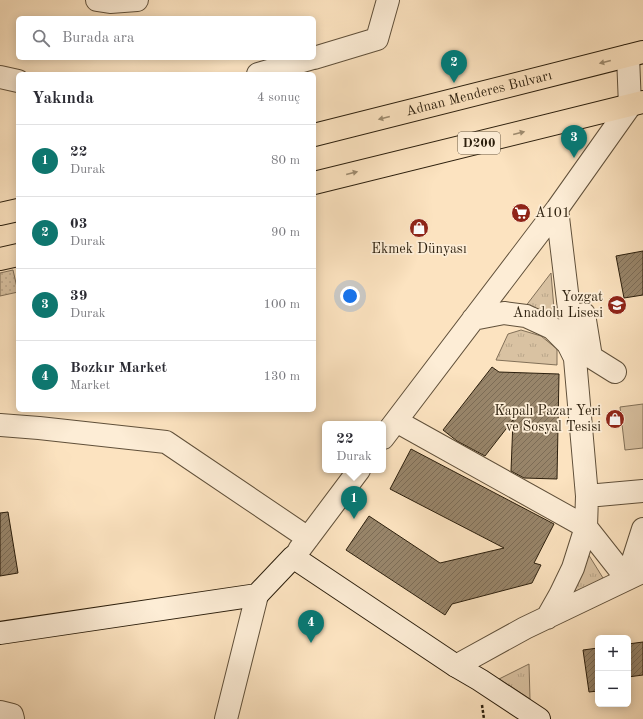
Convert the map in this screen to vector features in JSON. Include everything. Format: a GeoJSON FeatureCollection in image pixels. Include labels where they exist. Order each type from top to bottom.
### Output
{"type":"FeatureCollection","features":[{"type":"Feature","properties":{"kind":"highway","name":"Adnan Menderes Bulvarı"},"geometry":{"type":"LineString","coordinates":[[316,134],[635,54]]}},
{"type":"Feature","properties":{"kind":"highway","name":"D200"},"geometry":{"type":"LineString","coordinates":[[316,183],[636,104]]}},
{"type":"Feature","properties":{"kind":"highway"},"geometry":{"type":"LineString","coordinates":[[0,214],[16,210]]}},
{"type":"Feature","properties":{"kind":"highway"},"geometry":{"type":"LineString","coordinates":[[0,259],[16,255]]}},
{"type":"Feature","properties":{"kind":"street"},"geometry":{"type":"LineString","coordinates":[[97,0],[110,2],[137,0]]}},
{"type":"Feature","properties":{"kind":"street"},"geometry":{"type":"LineString","coordinates":[[316,57],[377,39],[388,0]]}},
{"type":"Feature","properties":{"kind":"street"},"geometry":{"type":"LineString","coordinates":[[635,54],[636,104],[389,429],[586,527],[635,575]]}},
{"type":"Feature","properties":{"kind":"street"},"geometry":{"type":"LineString","coordinates":[[265,72],[306,60]]}},
{"type":"Feature","properties":{"kind":"street"},"geometry":{"type":"LineString","coordinates":[[0,78],[16,81]]}},
{"type":"Feature","properties":{"kind":"street"},"geometry":{"type":"LineString","coordinates":[[547,618],[573,568],[586,527],[587,496],[575,359],[557,209]]}},
{"type":"Feature","properties":{"kind":"street"},"geometry":{"type":"LineString","coordinates":[[562,252],[578,275],[591,356],[615,372]]}},
{"type":"Feature","properties":{"kind":"street"},"geometry":{"type":"LineString","coordinates":[[473,319],[504,313],[526,316],[552,328],[568,344],[575,359]]}},
{"type":"Feature","properties":{"kind":"street"},"geometry":{"type":"LineString","coordinates":[[0,425],[166,442],[308,538]]}},
{"type":"Feature","properties":{"kind":"street"},"geometry":{"type":"LineString","coordinates":[[226,719],[257,595],[293,557],[357,473]]}},
{"type":"Feature","properties":{"kind":"street"},"geometry":{"type":"LineString","coordinates":[[587,496],[643,491]]}},
{"type":"Feature","properties":{"kind":"street"},"geometry":{"type":"LineString","coordinates":[[635,575],[643,529]]}},
{"type":"Feature","properties":{"kind":"street"},"geometry":{"type":"LineString","coordinates":[[293,557],[456,666],[539,719]]}},
{"type":"Feature","properties":{"kind":"street"},"geometry":{"type":"LineString","coordinates":[[456,666],[525,628],[635,575]]}},
{"type":"Feature","properties":{"kind":"street"},"geometry":{"type":"LineString","coordinates":[[0,633],[257,595]]}},
{"type":"Feature","properties":{"kind":"street"},"geometry":{"type":"LineString","coordinates":[[0,712],[12,715],[13,719]]}},
{"type":"Feature","properties":{"kind":"green space"},"geometry":{"type":"Polygon","coordinates":[[[13,270],[16,283],[16,292],[0,296],[0,273],[13,270]]]}},
{"type":"Feature","properties":{"kind":"green space"},"geometry":{"type":"Polygon","coordinates":[[[551,273],[555,321],[525,307],[551,273]]]}},
{"type":"Feature","properties":{"kind":"green space"},"geometry":{"type":"Polygon","coordinates":[[[521,330],[541,336],[557,349],[557,365],[496,360],[508,334],[521,330]]]}},
{"type":"Feature","properties":{"kind":"green space"},"geometry":{"type":"Polygon","coordinates":[[[643,404],[643,448],[625,450],[620,407],[643,404]]]}},
{"type":"Feature","properties":{"kind":"green space"},"geometry":{"type":"Polygon","coordinates":[[[585,549],[603,578],[570,596],[585,549]]]}},
{"type":"Feature","properties":{"kind":"green space"},"geometry":{"type":"Polygon","coordinates":[[[529,664],[530,699],[499,679],[529,664]]]}},
{"type":"Feature","properties":{"kind":"building"},"geometry":{"type":"Polygon","coordinates":[[[643,251],[643,295],[624,298],[616,256],[643,251]]]}},
{"type":"Feature","properties":{"kind":"building"},"geometry":{"type":"Polygon","coordinates":[[[492,367],[499,372],[559,374],[557,479],[524,478],[511,471],[513,420],[485,456],[457,441],[443,430],[492,367]]]}},
{"type":"Feature","properties":{"kind":"building"},"geometry":{"type":"Polygon","coordinates":[[[411,449],[554,524],[534,563],[541,565],[532,583],[452,604],[445,615],[346,550],[369,516],[440,563],[504,548],[390,489],[411,449]]]}},
{"type":"Feature","properties":{"kind":"building"},"geometry":{"type":"Polygon","coordinates":[[[8,512],[18,573],[0,576],[0,513],[8,512]]]}},
{"type":"Feature","properties":{"kind":"building"},"geometry":{"type":"Polygon","coordinates":[[[643,642],[643,675],[631,677],[631,644],[643,642]]]}},
{"type":"Feature","properties":{"kind":"building"},"geometry":{"type":"Polygon","coordinates":[[[595,648],[595,691],[589,692],[583,650],[595,648]]]}},
{"type":"Feature","properties":{"kind":"place","name":"03"},"geometry":{"type":"Point","coordinates":[454,83]}},
{"type":"Feature","properties":{"kind":"place","name":"39"},"geometry":{"type":"Point","coordinates":[574,158]}},
{"type":"Feature","properties":{"kind":"place","name":"A101"},"geometry":{"type":"Point","coordinates":[521,213]}},
{"type":"Feature","properties":{"kind":"place","name":"Ekmek Dünyası"},"geometry":{"type":"Point","coordinates":[419,228]}},
{"type":"Feature","properties":{"kind":"place","name":"Yozgat Anadolu Lisesi"},"geometry":{"type":"Point","coordinates":[617,305]}},
{"type":"Feature","properties":{"kind":"place","name":"Kapalı Pazar Yeri ve Sosyal Tesisi"},"geometry":{"type":"Point","coordinates":[615,419]}},
{"type":"Feature","properties":{"kind":"place","name":"22"},"geometry":{"type":"Point","coordinates":[354,519]}},
{"type":"Feature","properties":{"kind":"place","name":"Bozkır Market"},"geometry":{"type":"Point","coordinates":[311,643]}}]}
